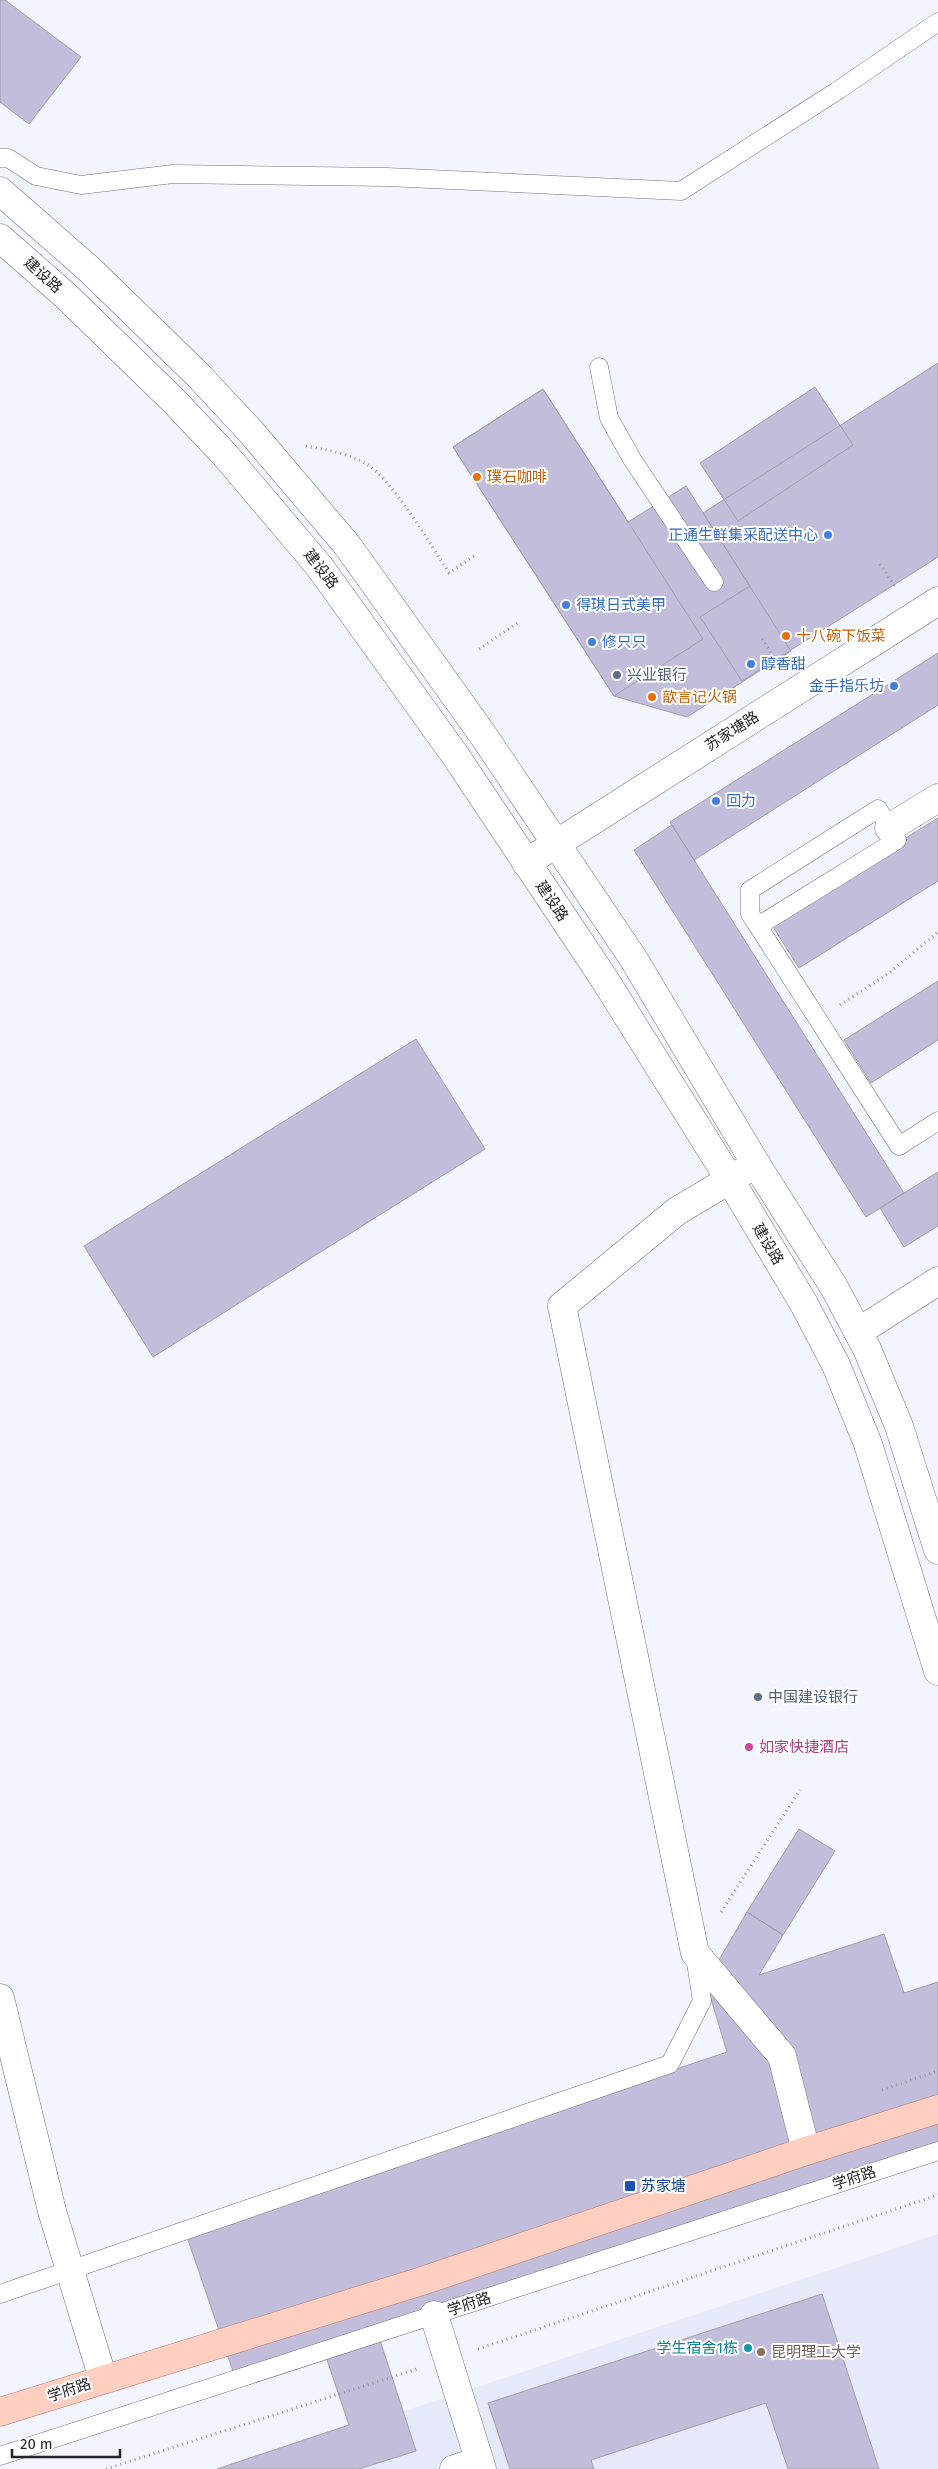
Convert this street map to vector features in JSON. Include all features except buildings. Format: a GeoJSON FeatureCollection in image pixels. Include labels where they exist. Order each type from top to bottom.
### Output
{"type":"FeatureCollection","features":[{"type":"Feature","properties":{"kind":"main road","name":"学府路"},"geometry":{"type":"LineString","coordinates":[[0,2412],[422,2281],[806,2151],[938,2109]]}},
{"type":"Feature","properties":{"kind":"street"},"geometry":{"type":"LineString","coordinates":[[0,190],[68,250],[199,376],[302,489],[391,605],[556,843],[633,958],[756,1164],[834,1287],[858,1332],[900,1426],[938,1550]]}},
{"type":"Feature","properties":{"kind":"street","name":"建设路"},"geometry":{"type":"LineString","coordinates":[[0,238],[65,295],[174,401],[275,512],[363,625],[608,986],[730,1180],[804,1304],[848,1392],[868,1444],[938,1671]]}},
{"type":"Feature","properties":{"kind":"street","name":"苏家塘路"},"geometry":{"type":"LineString","coordinates":[[526,863],[938,601]]}},
{"type":"Feature","properties":{"kind":"street"},"geometry":{"type":"LineString","coordinates":[[889,828],[938,798]]}},
{"type":"Feature","properties":{"kind":"street"},"geometry":{"type":"LineString","coordinates":[[756,1164],[677,1211],[562,1306],[695,1953],[782,2056],[806,2151]]}},
{"type":"Feature","properties":{"kind":"street"},"geometry":{"type":"LineString","coordinates":[[858,1332],[938,1281]]}},
{"type":"Feature","properties":{"kind":"street"},"geometry":{"type":"LineString","coordinates":[[0,1998],[52,2211],[103,2379]]}},
{"type":"Feature","properties":{"kind":"street"},"geometry":{"type":"LineString","coordinates":[[434,2315],[481,2465],[454,2469]]}},
{"type":"Feature","properties":{"kind":"lane"},"geometry":{"type":"LineString","coordinates":[[0,158],[8,158],[36,176],[81,186],[172,174],[387,177],[681,191],[837,91],[938,22]]}},
{"type":"Feature","properties":{"kind":"lane"},"geometry":{"type":"LineString","coordinates":[[598,367],[609,418],[632,458],[714,582]]}},
{"type":"Feature","properties":{"kind":"lane"},"geometry":{"type":"LineString","coordinates":[[758,926],[897,840],[878,810],[750,890],[750,914],[899,1146],[938,1121]]}},
{"type":"Feature","properties":{"kind":"lane"},"geometry":{"type":"LineString","coordinates":[[0,2294],[670,2064],[702,2001],[695,1953]]}},
{"type":"Feature","properties":{"kind":"lane","name":"学府路"},"geometry":{"type":"LineString","coordinates":[[0,2456],[938,2151]]}},
{"type":"Feature","properties":{"kind":"path"},"geometry":{"type":"LineString","coordinates":[[305,446],[351,456],[368,464],[383,478],[449,573],[474,556]]}},
{"type":"Feature","properties":{"kind":"path"},"geometry":{"type":"LineString","coordinates":[[479,649],[519,622]]}},
{"type":"Feature","properties":{"kind":"path"},"geometry":{"type":"LineString","coordinates":[[818,1019],[889,973],[938,932]]}},
{"type":"Feature","properties":{"kind":"path"},"geometry":{"type":"LineString","coordinates":[[695,1953],[800,1790]]}},
{"type":"Feature","properties":{"kind":"path"},"geometry":{"type":"LineString","coordinates":[[106,2469],[448,2359],[938,2195]]}},
{"type":"Feature","properties":{"kind":"shaded area","name":"昆明理工大学"},"geometry":{"type":"Polygon","coordinates":[[[938,2234],[938,2469],[230,2469],[938,2234]]]}},
{"type":"Feature","properties":{"kind":"place","name":"璞石咖啡"},"geometry":{"type":"Point","coordinates":[477,477]}},
{"type":"Feature","properties":{"kind":"place","name":"正通生鲜集采配送中心"},"geometry":{"type":"Point","coordinates":[828,535]}},
{"type":"Feature","properties":{"kind":"place","name":"得琪日式美甲"},"geometry":{"type":"Point","coordinates":[566,605]}},
{"type":"Feature","properties":{"kind":"place","name":"十八碗下饭菜"},"geometry":{"type":"Point","coordinates":[786,636]}},
{"type":"Feature","properties":{"kind":"place","name":"修只只"},"geometry":{"type":"Point","coordinates":[592,642]}},
{"type":"Feature","properties":{"kind":"place","name":"醇香甜"},"geometry":{"type":"Point","coordinates":[751,664]}},
{"type":"Feature","properties":{"kind":"place","name":"兴业银行"},"geometry":{"type":"Point","coordinates":[617,675]}},
{"type":"Feature","properties":{"kind":"place","name":"金手指乐坊"},"geometry":{"type":"Point","coordinates":[894,686]}},
{"type":"Feature","properties":{"kind":"place","name":"歆言记火锅"},"geometry":{"type":"Point","coordinates":[652,697]}},
{"type":"Feature","properties":{"kind":"place","name":"回力"},"geometry":{"type":"Point","coordinates":[716,801]}},
{"type":"Feature","properties":{"kind":"place","name":"中国建设银行"},"geometry":{"type":"Point","coordinates":[758,1697]}},
{"type":"Feature","properties":{"kind":"place","name":"如家快捷酒店"},"geometry":{"type":"Point","coordinates":[749,1747]}},
{"type":"Feature","properties":{"kind":"place","name":"苏家塘"},"geometry":{"type":"Point","coordinates":[630,2186]}},
{"type":"Feature","properties":{"kind":"place","name":"学生宿舍1栋"},"geometry":{"type":"Point","coordinates":[748,2348]}},
{"type":"Feature","properties":{"kind":"place","name":"昆明理工大学"},"geometry":{"type":"Point","coordinates":[761,2352]}}]}
